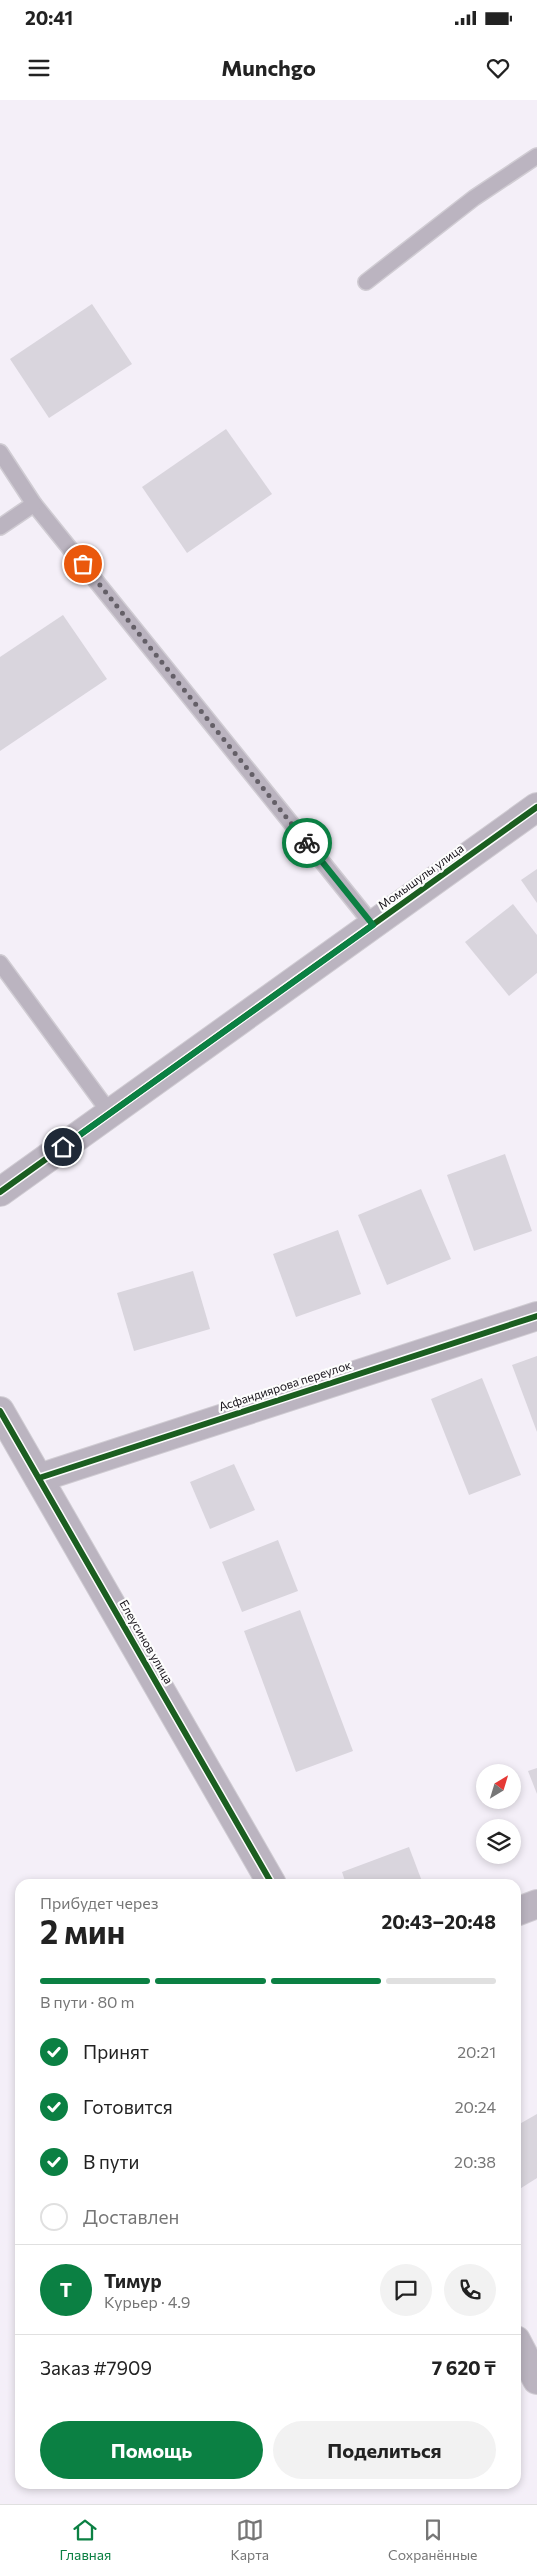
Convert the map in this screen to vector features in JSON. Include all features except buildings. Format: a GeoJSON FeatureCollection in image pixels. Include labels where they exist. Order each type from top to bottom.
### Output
{"type":"FeatureCollection","features":[{"type":"Feature","properties":{"kind":"street","name":"Момышулы улица"},"geometry":{"type":"LineString","coordinates":[[0,1192],[537,807]]}},
{"type":"Feature","properties":{"kind":"street","name":"Асфандиярова переулок"},"geometry":{"type":"LineString","coordinates":[[39,1478],[537,1316]]}},
{"type":"Feature","properties":{"kind":"street","name":"Елеусинов улица"},"geometry":{"type":"LineString","coordinates":[[0,1411],[269,1879]]}},
{"type":"Feature","properties":{"kind":"street"},"geometry":{"type":"LineString","coordinates":[[521,1910],[537,1904]]}},
{"type":"Feature","properties":{"kind":"street"},"geometry":{"type":"LineString","coordinates":[[521,2350],[537,2380]]}},
{"type":"Feature","properties":{"kind":"lane"},"geometry":{"type":"LineString","coordinates":[[366,282],[474,198],[537,156]]}},
{"type":"Feature","properties":{"kind":"lane"},"geometry":{"type":"LineString","coordinates":[[0,452],[34,504],[373,925]]}},
{"type":"Feature","properties":{"kind":"lane"},"geometry":{"type":"LineString","coordinates":[[0,527],[34,504]]}},
{"type":"Feature","properties":{"kind":"lane"},"geometry":{"type":"LineString","coordinates":[[0,963],[110,1113]]}},
{"type":"Feature","properties":{"kind":"cycle path"},"geometry":{"type":"LineString","coordinates":[[0,1192],[537,807]]}},
{"type":"Feature","properties":{"kind":"cycle path"},"geometry":{"type":"LineString","coordinates":[[39,1478],[537,1316]]}},
{"type":"Feature","properties":{"kind":"cycle path"},"geometry":{"type":"LineString","coordinates":[[0,1411],[269,1879]]}},
{"type":"Feature","properties":{"kind":"way so far"},"geometry":{"type":"LineString","coordinates":[[83,564],[307,843]]}},
{"type":"Feature","properties":{"kind":"route"},"geometry":{"type":"LineString","coordinates":[[63,1147],[373,925],[307,843]]}}]}
